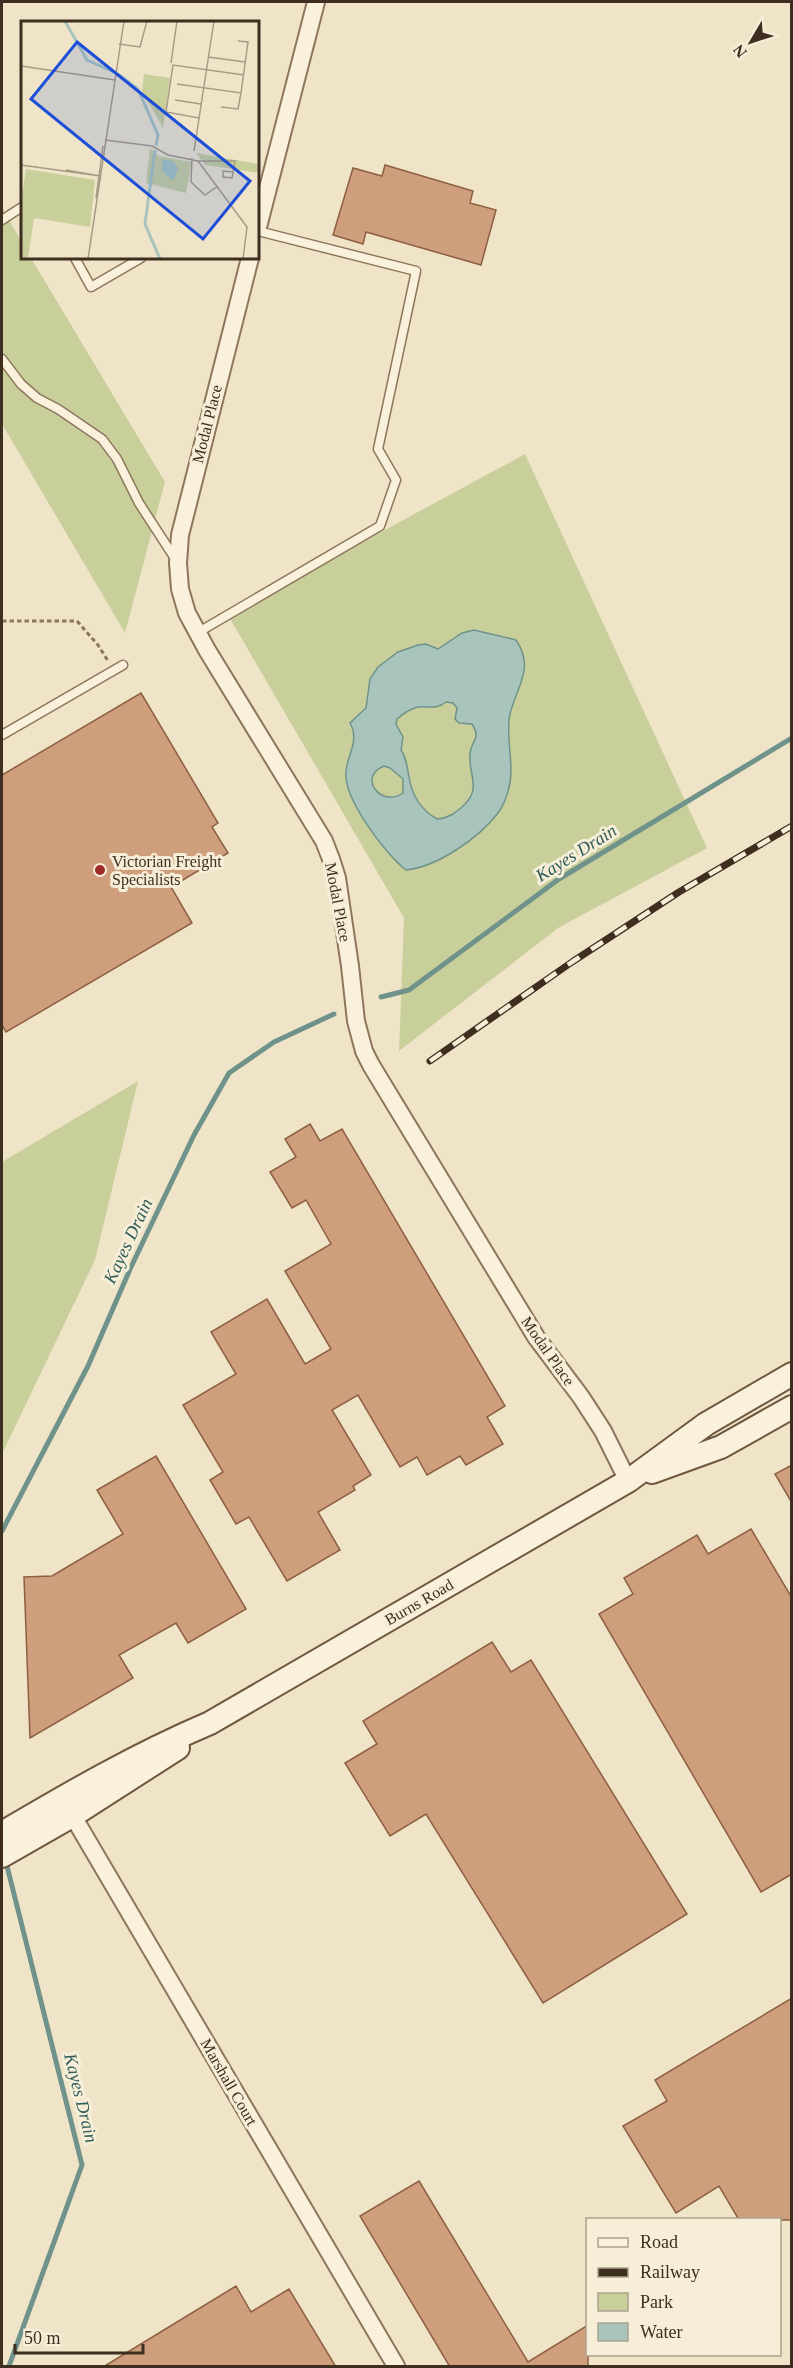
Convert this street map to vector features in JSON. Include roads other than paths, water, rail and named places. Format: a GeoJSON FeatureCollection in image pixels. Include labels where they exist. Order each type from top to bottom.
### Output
{"type":"FeatureCollection","features":[{"type":"Feature","properties":{"kind":"street"},"geometry":{"type":"LineString","coordinates":[[260,218],[316,2]]}},
{"type":"Feature","properties":{"kind":"street","name":"Modal Place"},"geometry":{"type":"LineString","coordinates":[[249,260],[182,523],[178,563],[180,589],[187,613],[324,841],[337,878],[356,1021],[370,1065],[531,1328],[603,1431],[628,1481]]}},
{"type":"Feature","properties":{"kind":"street","name":"Burns Road"},"geometry":{"type":"LineString","coordinates":[[2,1856],[67,1807],[158,1745],[210,1723],[628,1481],[706,1424],[792,1374]]}},
{"type":"Feature","properties":{"kind":"street","name":"Burns Road"},"geometry":{"type":"LineString","coordinates":[[628,1481],[721,1447],[792,1407]]}},
{"type":"Feature","properties":{"kind":"street","name":"Burns Road"},"geometry":{"type":"LineString","coordinates":[[2,1833],[67,1807]]}},
{"type":"Feature","properties":{"kind":"street","name":"Marshall Court"},"geometry":{"type":"LineString","coordinates":[[67,1807],[396,2367]]}},
{"type":"Feature","properties":{"kind":"lane"},"geometry":{"type":"LineString","coordinates":[[2,220],[21,208]]}},
{"type":"Feature","properties":{"kind":"lane"},"geometry":{"type":"LineString","coordinates":[[197,633],[380,526],[396,480],[378,449],[416,271],[260,232]]}},
{"type":"Feature","properties":{"kind":"lane"},"geometry":{"type":"LineString","coordinates":[[76,260],[91,287],[138,260]]}},
{"type":"Feature","properties":{"kind":"lane"},"geometry":{"type":"LineString","coordinates":[[2,358],[21,384],[37,398],[58,409],[102,439],[117,459],[139,502],[178,563]]}},
{"type":"Feature","properties":{"kind":"lane"},"geometry":{"type":"LineString","coordinates":[[2,735],[123,665]]}},
{"type":"Feature","properties":{"kind":"water"},"geometry":{"type":"Polygon","coordinates":[[[474,630],[516,640],[524,659],[523,677],[510,714],[511,774],[509,787],[498,813],[469,841],[431,863],[406,870],[377,839],[351,796],[346,772],[354,736],[350,723],[366,708],[370,679],[378,667],[398,652],[426,644],[438,649],[462,633],[474,630]],[[446,702],[436,707],[412,709],[397,719],[396,724],[403,737],[401,750],[406,760],[410,784],[415,796],[422,807],[437,819],[451,815],[462,807],[472,794],[473,788],[470,754],[476,737],[475,729],[472,724],[459,723],[455,719],[457,708],[453,703],[446,702]],[[384,766],[372,777],[375,789],[387,797],[395,797],[403,793],[403,779],[384,766]]]}},
{"type":"Feature","properties":{"kind":"waterway","name":"Kayes Drain"},"geometry":{"type":"LineString","coordinates":[[381,997],[409,990],[559,879],[792,738]]}},
{"type":"Feature","properties":{"kind":"waterway","name":"Kayes Drain"},"geometry":{"type":"LineString","coordinates":[[2,1531],[88,1366],[131,1267],[194,1135],[229,1073],[274,1042],[334,1014]]}},
{"type":"Feature","properties":{"kind":"waterway","name":"Kayes Drain"},"geometry":{"type":"LineString","coordinates":[[7,1866],[82,2165],[9,2366]]}},
{"type":"Feature","properties":{"kind":"railway"},"geometry":{"type":"LineString","coordinates":[[430,1061],[572,962],[679,892],[792,826]]}},
{"type":"Feature","properties":{"kind":"place","name":"Victorian Freight Specialists"},"geometry":{"type":"Point","coordinates":[100,870]}}]}
